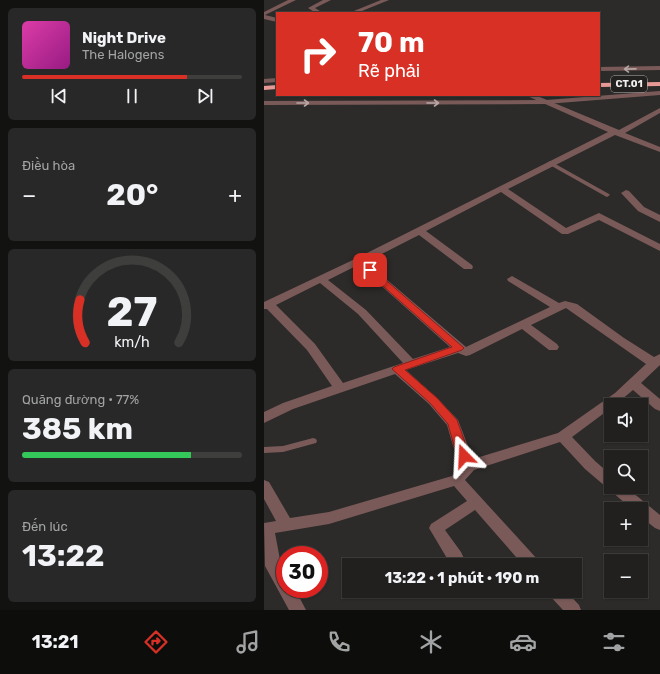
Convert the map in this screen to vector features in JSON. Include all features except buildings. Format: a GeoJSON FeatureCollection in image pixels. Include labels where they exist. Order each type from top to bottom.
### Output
{"type":"FeatureCollection","features":[{"type":"Feature","properties":{"kind":"highway","name":"CT.01"},"geometry":{"type":"LineString","coordinates":[[600,78],[660,77]]}},
{"type":"Feature","properties":{"kind":"highway","name":"CT.01"},"geometry":{"type":"LineString","coordinates":[[600,85],[660,84]]}},
{"type":"Feature","properties":{"kind":"highway"},"geometry":{"type":"LineString","coordinates":[[264,88],[276,87]]}},
{"type":"Feature","properties":{"kind":"highway"},"geometry":{"type":"LineString","coordinates":[[264,94],[276,94]]}},
{"type":"Feature","properties":{"kind":"street"},"geometry":{"type":"LineString","coordinates":[[264,14],[293,0]]}},
{"type":"Feature","properties":{"kind":"street"},"geometry":{"type":"LineString","coordinates":[[318,12],[312,8],[328,0]]}},
{"type":"Feature","properties":{"kind":"street"},"geometry":{"type":"LineString","coordinates":[[355,12],[386,0]]}},
{"type":"Feature","properties":{"kind":"street"},"geometry":{"type":"LineString","coordinates":[[264,17],[276,20]]}},
{"type":"Feature","properties":{"kind":"street"},"geometry":{"type":"LineString","coordinates":[[600,69],[660,68]]}},
{"type":"Feature","properties":{"kind":"street"},"geometry":{"type":"LineString","coordinates":[[264,81],[276,80]]}},
{"type":"Feature","properties":{"kind":"street"},"geometry":{"type":"LineString","coordinates":[[264,103],[546,102],[660,93]]}},
{"type":"Feature","properties":{"kind":"street"},"geometry":{"type":"LineString","coordinates":[[531,96],[616,133],[660,150]]}},
{"type":"Feature","properties":{"kind":"street"},"geometry":{"type":"LineString","coordinates":[[340,388],[311,347],[266,305],[359,261],[550,163],[616,133],[660,110]]}},
{"type":"Feature","properties":{"kind":"street"},"geometry":{"type":"LineString","coordinates":[[501,188],[565,232],[599,216],[660,248]]}},
{"type":"Feature","properties":{"kind":"street"},"geometry":{"type":"LineString","coordinates":[[626,193],[641,210],[660,218]]}},
{"type":"Feature","properties":{"kind":"street"},"geometry":{"type":"LineString","coordinates":[[419,230],[468,267]]}},
{"type":"Feature","properties":{"kind":"street"},"geometry":{"type":"LineString","coordinates":[[276,573],[272,566],[265,529],[329,518],[457,480],[469,466],[563,436],[619,396],[657,361],[620,341],[573,306],[565,304],[466,352],[459,348],[359,261]]}},
{"type":"Feature","properties":{"kind":"street"},"geometry":{"type":"LineString","coordinates":[[321,279],[362,312],[411,364]]}},
{"type":"Feature","properties":{"kind":"street"},"geometry":{"type":"LineString","coordinates":[[512,279],[558,307]]}},
{"type":"Feature","properties":{"kind":"street"},"geometry":{"type":"LineString","coordinates":[[522,324],[553,347]]}},
{"type":"Feature","properties":{"kind":"street"},"geometry":{"type":"LineString","coordinates":[[264,418],[288,406],[459,348]]}},
{"type":"Feature","properties":{"kind":"street"},"geometry":{"type":"LineString","coordinates":[[397,369],[433,401],[453,423],[460,446],[469,466]]}},
{"type":"Feature","properties":{"kind":"street"},"geometry":{"type":"LineString","coordinates":[[633,383],[660,406]]}},
{"type":"Feature","properties":{"kind":"street"},"geometry":{"type":"LineString","coordinates":[[563,436],[590,465],[604,477]]}},
{"type":"Feature","properties":{"kind":"street"},"geometry":{"type":"LineString","coordinates":[[457,480],[527,558]]}},
{"type":"Feature","properties":{"kind":"street"},"geometry":{"type":"LineString","coordinates":[[264,486],[286,525]]}},
{"type":"Feature","properties":{"kind":"street"},"geometry":{"type":"LineString","coordinates":[[624,494],[660,524]]}},
{"type":"Feature","properties":{"kind":"street"},"geometry":{"type":"LineString","coordinates":[[456,558],[436,528],[477,502]]}},
{"type":"Feature","properties":{"kind":"street"},"geometry":{"type":"LineString","coordinates":[[291,598],[298,610]]}},
{"type":"Feature","properties":{"kind":"street"},"geometry":{"type":"LineString","coordinates":[[562,598],[573,610]]}},
{"type":"Feature","properties":{"kind":"lane"},"geometry":{"type":"LineString","coordinates":[[550,163],[607,195]]}},
{"type":"Feature","properties":{"kind":"lane"},"geometry":{"type":"LineString","coordinates":[[264,450],[283,449],[313,441]]}},
{"type":"Feature","properties":{"kind":"route"},"geometry":{"type":"LineString","coordinates":[[370,270],[459,348],[397,369],[433,401],[453,423],[464,456]]}}]}
